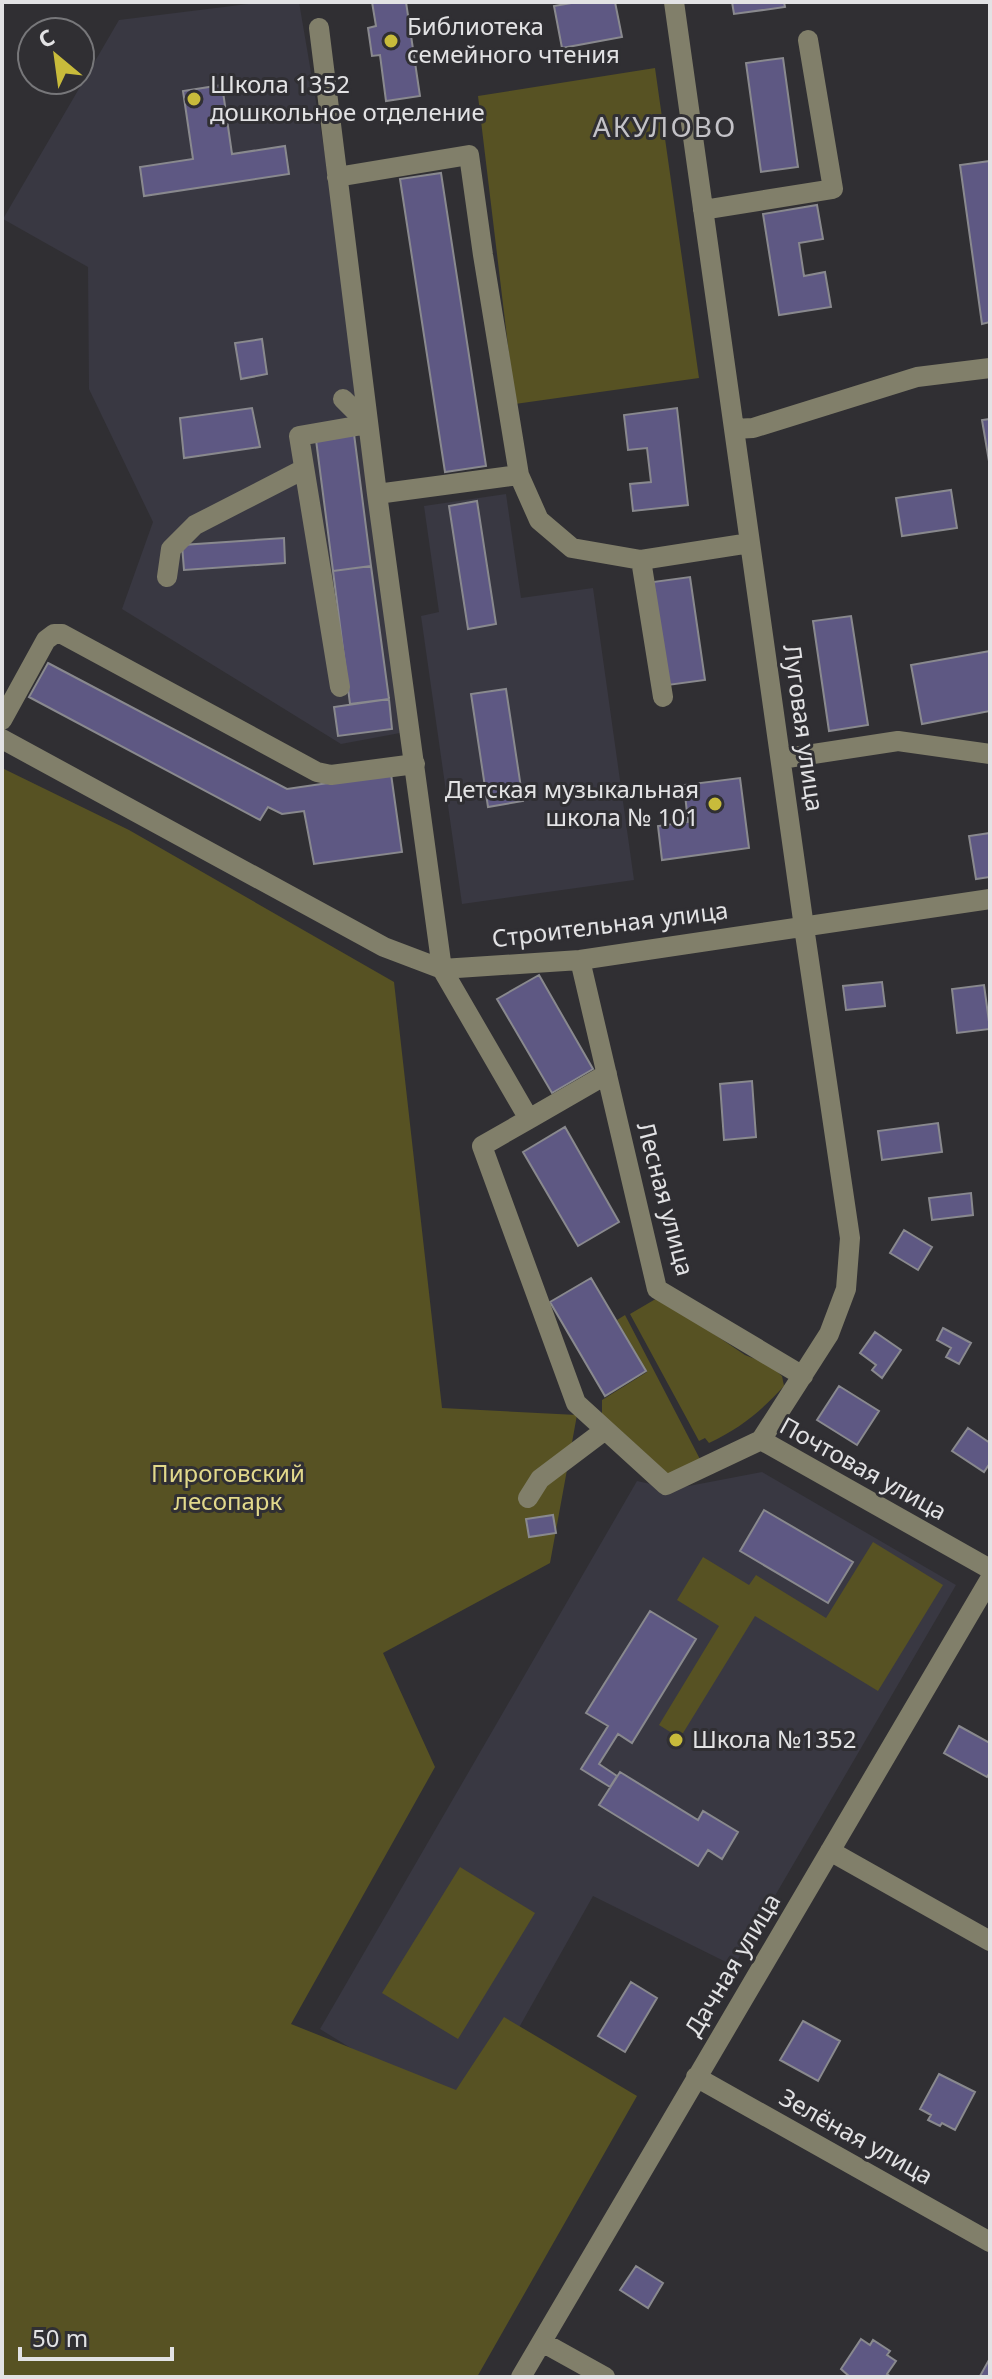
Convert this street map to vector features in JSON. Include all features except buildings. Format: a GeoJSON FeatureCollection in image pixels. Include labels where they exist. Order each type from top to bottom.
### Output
{"type":"FeatureCollection","features":[{"type":"Feature","properties":{"kind":"street","name":"Луговая улица"},"geometry":{"type":"LineString","coordinates":[[674,2],[850,1238],[846,1289],[829,1334],[761,1440]]}},
{"type":"Feature","properties":{"kind":"street"},"geometry":{"type":"LineString","coordinates":[[319,28],[377,494],[442,969],[529,1119]]}},
{"type":"Feature","properties":{"kind":"street"},"geometry":{"type":"LineString","coordinates":[[703,210],[833,189],[808,40]]}},
{"type":"Feature","properties":{"kind":"street"},"geometry":{"type":"LineString","coordinates":[[337,177],[469,155],[519,475],[539,520],[572,548],[641,560],[750,543]]}},
{"type":"Feature","properties":{"kind":"street"},"geometry":{"type":"LineString","coordinates":[[734,429],[753,428],[917,377],[990,368]]}},
{"type":"Feature","properties":{"kind":"street"},"geometry":{"type":"LineString","coordinates":[[343,399],[368,424]]}},
{"type":"Feature","properties":{"kind":"street"},"geometry":{"type":"LineString","coordinates":[[340,687],[299,436],[368,424]]}},
{"type":"Feature","properties":{"kind":"street"},"geometry":{"type":"LineString","coordinates":[[167,577],[171,549],[195,525],[304,469]]}},
{"type":"Feature","properties":{"kind":"street"},"geometry":{"type":"LineString","coordinates":[[377,494],[519,475]]}},
{"type":"Feature","properties":{"kind":"street"},"geometry":{"type":"LineString","coordinates":[[641,560],[663,697]]}},
{"type":"Feature","properties":{"kind":"street"},"geometry":{"type":"LineString","coordinates":[[2,720],[46,640],[54,634],[62,634],[317,772],[331,775],[415,764]]}},
{"type":"Feature","properties":{"kind":"street","name":"Строительная улица"},"geometry":{"type":"LineString","coordinates":[[2,739],[384,947],[442,969],[580,960],[990,899]]}},
{"type":"Feature","properties":{"kind":"street"},"geometry":{"type":"LineString","coordinates":[[781,759],[898,741],[990,754]]}},
{"type":"Feature","properties":{"kind":"street","name":"Лесная улица"},"geometry":{"type":"LineString","coordinates":[[580,960],[657,1289],[803,1376]]}},
{"type":"Feature","properties":{"kind":"street"},"geometry":{"type":"LineString","coordinates":[[528,1498],[540,1479],[605,1430],[576,1403],[482,1146],[607,1074]]}},
{"type":"Feature","properties":{"kind":"street","name":"Почтовая улица"},"geometry":{"type":"LineString","coordinates":[[605,1430],[666,1485],[761,1440],[990,1569]]}},
{"type":"Feature","properties":{"kind":"street","name":"Дачная улица"},"geometry":{"type":"LineString","coordinates":[[521,2377],[990,1579]]}},
{"type":"Feature","properties":{"kind":"street"},"geometry":{"type":"LineString","coordinates":[[830,1851],[990,1941]]}},
{"type":"Feature","properties":{"kind":"street","name":"Зелёная улица"},"geometry":{"type":"LineString","coordinates":[[696,2077],[990,2242]]}},
{"type":"Feature","properties":{"kind":"street"},"geometry":{"type":"LineString","coordinates":[[542,2342],[605,2377]]}},
{"type":"Feature","properties":{"kind":"shaded area"},"geometry":{"type":"Polygon","coordinates":[[[265,2],[299,2],[329,178],[400,733],[341,744],[122,609],[153,522],[89,389],[88,267],[3,219],[75,96],[96,96],[96,59],[119,20],[265,2]]]}},
{"type":"Feature","properties":{"kind":"shaded area"},"geometry":{"type":"Polygon","coordinates":[[[506,494],[521,598],[593,588],[634,880],[462,904],[421,616],[439,612],[424,506],[506,494]]]}},
{"type":"Feature","properties":{"kind":"shaded area","name":"Школа №1352"},"geometry":{"type":"Polygon","coordinates":[[[762,1472],[956,1585],[734,1966],[593,1896],[467,2120],[320,2029],[637,1481],[673,1489],[762,1472]]]}},
{"type":"Feature","properties":{"kind":"green space"},"geometry":{"type":"Polygon","coordinates":[[[655,68],[699,378],[515,404],[478,96],[655,68]]]}},
{"type":"Feature","properties":{"kind":"green space","name":"Пироговский лесопарк"},"geometry":{"type":"Polygon","coordinates":[[[2,768],[129,830],[394,982],[442,1408],[577,1415],[550,1563],[383,1653],[435,1767],[291,2024],[456,2090],[504,2017],[637,2096],[477,2377],[2,2377],[2,768]]]}},
{"type":"Feature","properties":{"kind":"green space"},"geometry":{"type":"Polygon","coordinates":[[[659,1297],[745,1355],[768,1364],[782,1376],[784,1386],[767,1404],[750,1419],[709,1443],[705,1438],[699,1441],[630,1314],[659,1297]]]}},
{"type":"Feature","properties":{"kind":"green space"},"geometry":{"type":"Polygon","coordinates":[[[625,1315],[702,1463],[666,1480],[602,1418],[602,1400],[647,1372],[617,1320],[625,1315]]]}},
{"type":"Feature","properties":{"kind":"green space"},"geometry":{"type":"Polygon","coordinates":[[[873,1542],[943,1585],[878,1691],[755,1616],[680,1738],[659,1725],[719,1626],[677,1600],[703,1557],[749,1585],[756,1575],[826,1618],[873,1542]]]}},
{"type":"Feature","properties":{"kind":"green space"},"geometry":{"type":"Polygon","coordinates":[[[460,1867],[535,1913],[458,2039],[382,1993],[460,1867]]]}},
{"type":"Feature","properties":{"kind":"place","name":"Библиотека семейного чтения"},"geometry":{"type":"Point","coordinates":[391,41]}},
{"type":"Feature","properties":{"kind":"place","name":"Школа 1352 дошкольное отделение"},"geometry":{"type":"Point","coordinates":[194,99]}},
{"type":"Feature","properties":{"kind":"place","name":"Детская музыкальная школа № 101"},"geometry":{"type":"Point","coordinates":[715,804]}},
{"type":"Feature","properties":{"kind":"place","name":"Школа №1352"},"geometry":{"type":"Point","coordinates":[676,1740]}},
{"type":"Feature","properties":{"kind":"district","name":"АКУЛОВО"},"geometry":{"type":"Point","coordinates":[665,127]}}]}
